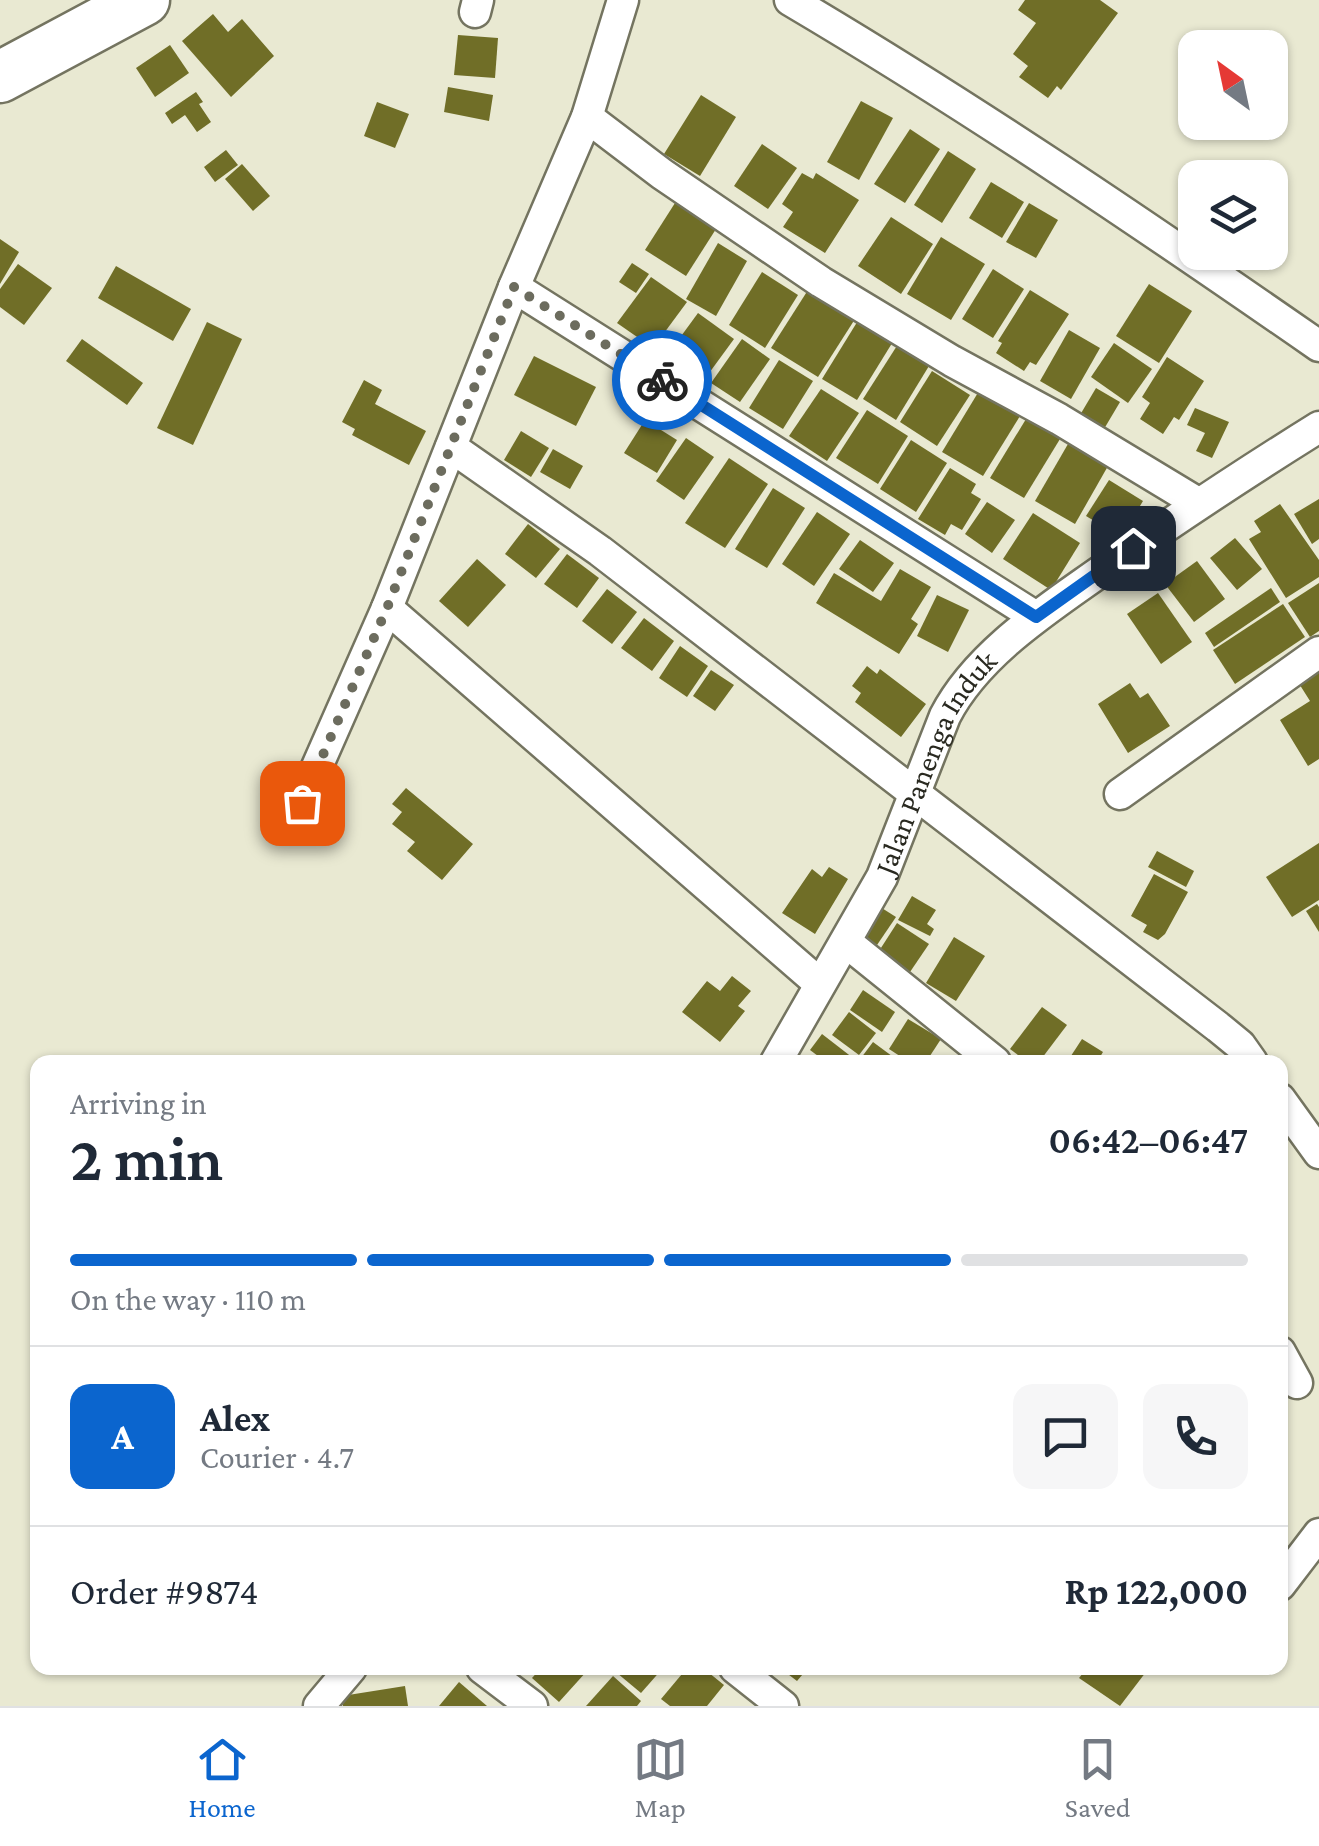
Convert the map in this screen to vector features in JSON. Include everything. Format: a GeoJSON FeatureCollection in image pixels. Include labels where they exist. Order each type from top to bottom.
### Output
{"type":"FeatureCollection","features":[{"type":"Feature","properties":{"kind":"highway"},"geometry":{"type":"LineString","coordinates":[[0,77],[144,0]]}},
{"type":"Feature","properties":{"kind":"street"},"geometry":{"type":"LineString","coordinates":[[302,803],[387,608],[514,287],[587,117],[624,0]]}},
{"type":"Feature","properties":{"kind":"street"},"geometry":{"type":"LineString","coordinates":[[790,0],[885,56],[1319,346]]}},
{"type":"Feature","properties":{"kind":"street"},"geometry":{"type":"LineString","coordinates":[[587,117],[662,174],[821,282],[952,362],[1059,419],[1198,502]]}},
{"type":"Feature","properties":{"kind":"street"},"geometry":{"type":"LineString","coordinates":[[514,287],[1036,617]]}},
{"type":"Feature","properties":{"kind":"street","name":"Jalan Panenga Induk"},"geometry":{"type":"LineString","coordinates":[[780,1055],[882,877],[951,704],[985,664],[1036,617],[1198,502],[1319,427]]}},
{"type":"Feature","properties":{"kind":"street"},"geometry":{"type":"LineString","coordinates":[[450,447],[600,552],[1218,1027],[1247,1055]]}},
{"type":"Feature","properties":{"kind":"street"},"geometry":{"type":"LineString","coordinates":[[387,608],[820,984]]}},
{"type":"Feature","properties":{"kind":"street"},"geometry":{"type":"LineString","coordinates":[[1120,794],[1319,652]]}},
{"type":"Feature","properties":{"kind":"street"},"geometry":{"type":"LineString","coordinates":[[846,942],[986,1055]]}},
{"type":"Feature","properties":{"kind":"street"},"geometry":{"type":"LineString","coordinates":[[1288,1112],[1319,1154]]}},
{"type":"Feature","properties":{"kind":"street"},"geometry":{"type":"LineString","coordinates":[[1288,1367],[1297,1383]]}},
{"type":"Feature","properties":{"kind":"street"},"geometry":{"type":"LineString","coordinates":[[1288,1575],[1319,1534]]}},
{"type":"Feature","properties":{"kind":"street"},"geometry":{"type":"LineString","coordinates":[[318,1706],[345,1675]]}},
{"type":"Feature","properties":{"kind":"street"},"geometry":{"type":"LineString","coordinates":[[491,1675],[532,1706]]}},
{"type":"Feature","properties":{"kind":"street"},"geometry":{"type":"LineString","coordinates":[[744,1675],[783,1706]]}},
{"type":"Feature","properties":{"kind":"building"},"geometry":{"type":"Polygon","coordinates":[[[1025,0],[1100,0],[1118,13],[1061,90],[1057,86],[1048,98],[1019,77],[1028,66],[1013,54],[1036,23],[1018,10],[1025,0]]]}},
{"type":"Feature","properties":{"kind":"building"},"geometry":{"type":"Polygon","coordinates":[[[213,14],[228,32],[242,19],[274,56],[231,97],[182,41],[213,14]]]}},
{"type":"Feature","properties":{"kind":"building"},"geometry":{"type":"Polygon","coordinates":[[[458,35],[498,38],[495,78],[454,75],[458,35]]]}},
{"type":"Feature","properties":{"kind":"building"},"geometry":{"type":"Polygon","coordinates":[[[170,45],[189,73],[155,97],[136,68],[170,45]]]}},
{"type":"Feature","properties":{"kind":"building"},"geometry":{"type":"Polygon","coordinates":[[[448,87],[493,95],[489,121],[444,112],[448,87]]]}},
{"type":"Feature","properties":{"kind":"building"},"geometry":{"type":"Polygon","coordinates":[[[196,92],[211,122],[197,132],[185,115],[172,124],[165,113],[196,92]]]}},
{"type":"Feature","properties":{"kind":"building"},"geometry":{"type":"Polygon","coordinates":[[[701,95],[736,117],[700,176],[664,154],[701,95]]]}},
{"type":"Feature","properties":{"kind":"building"},"geometry":{"type":"Polygon","coordinates":[[[861,101],[893,118],[859,180],[827,162],[861,101]]]}},
{"type":"Feature","properties":{"kind":"building"},"geometry":{"type":"Polygon","coordinates":[[[377,102],[409,114],[395,148],[364,136],[377,102]]]}},
{"type":"Feature","properties":{"kind":"building"},"geometry":{"type":"Polygon","coordinates":[[[910,129],[940,149],[905,203],[874,184],[910,129]]]}},
{"type":"Feature","properties":{"kind":"building"},"geometry":{"type":"Polygon","coordinates":[[[762,144],[797,168],[768,209],[734,186],[762,144]]]}},
{"type":"Feature","properties":{"kind":"building"},"geometry":{"type":"Polygon","coordinates":[[[226,150],[238,165],[215,182],[204,167],[226,150]]]}},
{"type":"Feature","properties":{"kind":"building"},"geometry":{"type":"Polygon","coordinates":[[[948,151],[976,169],[942,223],[914,205],[948,151]]]}},
{"type":"Feature","properties":{"kind":"building"},"geometry":{"type":"Polygon","coordinates":[[[242,164],[270,196],[253,211],[225,179],[242,164]]]}},
{"type":"Feature","properties":{"kind":"building"},"geometry":{"type":"Polygon","coordinates":[[[802,173],[813,179],[816,173],[859,200],[825,253],[783,227],[793,212],[782,204],[802,173]]]}},
{"type":"Feature","properties":{"kind":"building"},"geometry":{"type":"Polygon","coordinates":[[[991,182],[1024,202],[1002,238],[969,218],[991,182]]]}},
{"type":"Feature","properties":{"kind":"building"},"geometry":{"type":"Polygon","coordinates":[[[675,203],[716,229],[686,276],[645,250],[675,203]]]}},
{"type":"Feature","properties":{"kind":"building"},"geometry":{"type":"Polygon","coordinates":[[[1029,203],[1058,220],[1036,258],[1006,242],[1029,203]]]}},
{"type":"Feature","properties":{"kind":"building"},"geometry":{"type":"Polygon","coordinates":[[[891,217],[933,244],[901,294],[858,266],[891,217]]]}},
{"type":"Feature","properties":{"kind":"building"},"geometry":{"type":"Polygon","coordinates":[[[941,237],[985,264],[951,320],[907,294],[941,237]]]}},
{"type":"Feature","properties":{"kind":"building"},"geometry":{"type":"Polygon","coordinates":[[[0,239],[19,252],[0,284],[0,239]]]}},
{"type":"Feature","properties":{"kind":"building"},"geometry":{"type":"Polygon","coordinates":[[[718,243],[747,261],[716,316],[686,299],[718,243]]]}},
{"type":"Feature","properties":{"kind":"building"},"geometry":{"type":"Polygon","coordinates":[[[632,263],[649,274],[636,293],[619,282],[632,263]]]}},
{"type":"Feature","properties":{"kind":"building"},"geometry":{"type":"Polygon","coordinates":[[[18,264],[52,288],[24,325],[0,307],[0,289],[18,264]]]}},
{"type":"Feature","properties":{"kind":"building"},"geometry":{"type":"Polygon","coordinates":[[[116,266],[191,309],[173,341],[98,298],[116,266]]]}},
{"type":"Feature","properties":{"kind":"building"},"geometry":{"type":"Polygon","coordinates":[[[993,269],[1024,289],[993,338],[962,319],[993,269]]]}},
{"type":"Feature","properties":{"kind":"building"},"geometry":{"type":"Polygon","coordinates":[[[762,272],[798,295],[765,348],[729,325],[762,272]]]}},
{"type":"Feature","properties":{"kind":"building"},"geometry":{"type":"Polygon","coordinates":[[[651,277],[687,302],[653,348],[617,323],[651,277]]]}},
{"type":"Feature","properties":{"kind":"building"},"geometry":{"type":"Polygon","coordinates":[[[1149,284],[1192,311],[1159,363],[1116,336],[1149,284]]]}},
{"type":"Feature","properties":{"kind":"building"},"geometry":{"type":"Polygon","coordinates":[[[808,290],[855,319],[818,377],[771,348],[808,290]]]}},
{"type":"Feature","properties":{"kind":"building"},"geometry":{"type":"Polygon","coordinates":[[[1030,290],[1069,314],[1036,365],[1030,362],[1024,371],[996,353],[1002,343],[998,341],[1030,290]]]}},
{"type":"Feature","properties":{"kind":"building"},"geometry":{"type":"Polygon","coordinates":[[[698,313],[734,339],[704,380],[668,354],[698,313]]]}},
{"type":"Feature","properties":{"kind":"building"},"geometry":{"type":"Polygon","coordinates":[[[859,319],[894,340],[857,400],[822,379],[859,319]]]}},
{"type":"Feature","properties":{"kind":"building"},"geometry":{"type":"Polygon","coordinates":[[[207,322],[242,339],[193,445],[157,428],[207,322]]]}},
{"type":"Feature","properties":{"kind":"building"},"geometry":{"type":"Polygon","coordinates":[[[1069,330],[1100,348],[1071,399],[1040,381],[1069,330]]]}},
{"type":"Feature","properties":{"kind":"building"},"geometry":{"type":"Polygon","coordinates":[[[82,339],[143,383],[127,405],[66,361],[82,339]]]}},
{"type":"Feature","properties":{"kind":"building"},"geometry":{"type":"Polygon","coordinates":[[[742,339],[770,359],[740,402],[711,383],[742,339]]]}},
{"type":"Feature","properties":{"kind":"building"},"geometry":{"type":"Polygon","coordinates":[[[900,341],[932,361],[896,420],[863,399],[900,341]]]}},
{"type":"Feature","properties":{"kind":"building"},"geometry":{"type":"Polygon","coordinates":[[[1114,343],[1152,369],[1128,403],[1091,377],[1114,343]]]}},
{"type":"Feature","properties":{"kind":"building"},"geometry":{"type":"Polygon","coordinates":[[[534,356],[596,387],[576,426],[514,395],[534,356]]]}},
{"type":"Feature","properties":{"kind":"building"},"geometry":{"type":"Polygon","coordinates":[[[1167,357],[1204,381],[1179,420],[1174,417],[1163,434],[1140,419],[1150,403],[1142,397],[1167,357]]]}},
{"type":"Feature","properties":{"kind":"building"},"geometry":{"type":"Polygon","coordinates":[[[779,360],[813,381],[783,429],[749,408],[779,360]]]}},
{"type":"Feature","properties":{"kind":"building"},"geometry":{"type":"Polygon","coordinates":[[[932,371],[970,395],[937,446],[900,422],[932,371]]]}},
{"type":"Feature","properties":{"kind":"building"},"geometry":{"type":"Polygon","coordinates":[[[364,380],[382,390],[375,404],[426,431],[409,465],[352,435],[355,429],[342,422],[364,380]]]}},
{"type":"Feature","properties":{"kind":"building"},"geometry":{"type":"Polygon","coordinates":[[[1096,388],[1120,402],[1104,429],[1080,415],[1096,388]]]}},
{"type":"Feature","properties":{"kind":"building"},"geometry":{"type":"Polygon","coordinates":[[[821,389],[859,413],[827,461],[789,436],[821,389]]]}},
{"type":"Feature","properties":{"kind":"building"},"geometry":{"type":"Polygon","coordinates":[[[979,391],[1020,416],[983,476],[942,452],[979,391]]]}},
{"type":"Feature","properties":{"kind":"building"},"geometry":{"type":"Polygon","coordinates":[[[1195,408],[1229,422],[1212,458],[1196,451],[1205,433],[1187,425],[1195,408]]]}},
{"type":"Feature","properties":{"kind":"building"},"geometry":{"type":"Polygon","coordinates":[[[867,410],[908,436],[878,484],[836,458],[867,410]]]}},
{"type":"Feature","properties":{"kind":"building"},"geometry":{"type":"Polygon","coordinates":[[[1026,419],[1060,439],[1024,498],[990,478],[1026,419]]]}},
{"type":"Feature","properties":{"kind":"building"},"geometry":{"type":"Polygon","coordinates":[[[645,420],[677,440],[657,473],[624,453],[645,420]]]}},
{"type":"Feature","properties":{"kind":"building"},"geometry":{"type":"Polygon","coordinates":[[[521,431],[549,448],[531,477],[504,460],[521,431]]]}},
{"type":"Feature","properties":{"kind":"building"},"geometry":{"type":"Polygon","coordinates":[[[686,438],[714,457],[684,500],[656,481],[686,438]]]}},
{"type":"Feature","properties":{"kind":"building"},"geometry":{"type":"Polygon","coordinates":[[[911,440],[947,463],[916,512],[880,489],[911,440]]]}},
{"type":"Feature","properties":{"kind":"building"},"geometry":{"type":"Polygon","coordinates":[[[1068,444],[1108,466],[1075,524],[1035,501],[1068,444]]]}},
{"type":"Feature","properties":{"kind":"building"},"geometry":{"type":"Polygon","coordinates":[[[553,449],[583,466],[570,489],[540,472],[553,449]]]}},
{"type":"Feature","properties":{"kind":"building"},"geometry":{"type":"Polygon","coordinates":[[[729,458],[768,484],[725,548],[685,523],[729,458]]]}},
{"type":"Feature","properties":{"kind":"building"},"geometry":{"type":"Polygon","coordinates":[[[950,468],[976,484],[971,493],[981,499],[962,530],[951,524],[945,535],[918,519],[950,468]]]}},
{"type":"Feature","properties":{"kind":"building"},"geometry":{"type":"Polygon","coordinates":[[[1109,480],[1143,501],[1121,537],[1086,516],[1109,480]]]}},
{"type":"Feature","properties":{"kind":"building"},"geometry":{"type":"Polygon","coordinates":[[[773,488],[805,508],[767,568],[735,549],[773,488]]]}},
{"type":"Feature","properties":{"kind":"building"},"geometry":{"type":"Polygon","coordinates":[[[1319,499],[1319,539],[1312,544],[1294,514],[1319,499]]]}},
{"type":"Feature","properties":{"kind":"building"},"geometry":{"type":"Polygon","coordinates":[[[987,502],[1015,520],[992,553],[965,534],[987,502]]]}},
{"type":"Feature","properties":{"kind":"building"},"geometry":{"type":"Polygon","coordinates":[[[1280,504],[1319,560],[1319,577],[1286,598],[1249,539],[1261,532],[1254,521],[1280,504]]]}},
{"type":"Feature","properties":{"kind":"building"},"geometry":{"type":"Polygon","coordinates":[[[817,512],[850,534],[814,586],[782,564],[817,512]]]}},
{"type":"Feature","properties":{"kind":"building"},"geometry":{"type":"Polygon","coordinates":[[[1033,513],[1080,543],[1051,590],[1003,559],[1033,513]]]}},
{"type":"Feature","properties":{"kind":"building"},"geometry":{"type":"Polygon","coordinates":[[[528,524],[560,549],[536,578],[505,554],[528,524]]]}},
{"type":"Feature","properties":{"kind":"building"},"geometry":{"type":"Polygon","coordinates":[[[1235,538],[1262,569],[1237,590],[1210,558],[1235,538]]]}},
{"type":"Feature","properties":{"kind":"building"},"geometry":{"type":"Polygon","coordinates":[[[860,540],[894,563],[873,592],[839,569],[860,540]]]}},
{"type":"Feature","properties":{"kind":"building"},"geometry":{"type":"Polygon","coordinates":[[[567,554],[599,578],[577,608],[544,584],[567,554]]]}},
{"type":"Feature","properties":{"kind":"building"},"geometry":{"type":"Polygon","coordinates":[[[477,559],[506,585],[468,627],[439,601],[477,559]]]}},
{"type":"Feature","properties":{"kind":"building"},"geometry":{"type":"Polygon","coordinates":[[[1197,561],[1225,599],[1194,622],[1165,584],[1197,561]]]}},
{"type":"Feature","properties":{"kind":"building"},"geometry":{"type":"Polygon","coordinates":[[[900,569],[931,587],[911,619],[918,624],[899,654],[816,603],[834,573],[881,601],[900,569]]]}},
{"type":"Feature","properties":{"kind":"building"},"geometry":{"type":"Polygon","coordinates":[[[1319,583],[1319,631],[1310,637],[1288,603],[1319,583]]]}},
{"type":"Feature","properties":{"kind":"building"},"geometry":{"type":"Polygon","coordinates":[[[1271,588],[1280,602],[1214,647],[1205,633],[1271,588]]]}},
{"type":"Feature","properties":{"kind":"building"},"geometry":{"type":"Polygon","coordinates":[[[607,589],[637,612],[612,644],[582,621],[607,589]]]}},
{"type":"Feature","properties":{"kind":"building"},"geometry":{"type":"Polygon","coordinates":[[[1158,593],[1192,642],[1161,664],[1127,614],[1158,593]]]}},
{"type":"Feature","properties":{"kind":"building"},"geometry":{"type":"Polygon","coordinates":[[[937,595],[969,610],[948,652],[917,636],[937,595]]]}},
{"type":"Feature","properties":{"kind":"building"},"geometry":{"type":"Polygon","coordinates":[[[1283,604],[1305,637],[1235,684],[1213,650],[1283,604]]]}},
{"type":"Feature","properties":{"kind":"building"},"geometry":{"type":"Polygon","coordinates":[[[644,618],[674,641],[652,671],[621,648],[644,618]]]}},
{"type":"Feature","properties":{"kind":"building"},"geometry":{"type":"Polygon","coordinates":[[[680,646],[708,666],[687,697],[659,678],[680,646]]]}},
{"type":"Feature","properties":{"kind":"building"},"geometry":{"type":"Polygon","coordinates":[[[867,666],[877,674],[880,669],[926,704],[901,737],[855,702],[861,693],[852,686],[867,666]]]}},
{"type":"Feature","properties":{"kind":"building"},"geometry":{"type":"Polygon","coordinates":[[[711,670],[734,685],[715,711],[693,696],[711,670]]]}},
{"type":"Feature","properties":{"kind":"building"},"geometry":{"type":"Polygon","coordinates":[[[1319,670],[1319,759],[1308,766],[1280,720],[1310,701],[1298,682],[1319,670]]]}},
{"type":"Feature","properties":{"kind":"building"},"geometry":{"type":"Polygon","coordinates":[[[1130,683],[1140,698],[1148,693],[1170,726],[1128,753],[1098,704],[1130,683]]]}},
{"type":"Feature","properties":{"kind":"building"},"geometry":{"type":"Polygon","coordinates":[[[406,788],[473,844],[442,880],[407,851],[415,842],[392,824],[402,812],[392,804],[406,788]]]}},
{"type":"Feature","properties":{"kind":"building"},"geometry":{"type":"Polygon","coordinates":[[[1319,843],[1319,900],[1292,917],[1266,877],[1319,843]]]}},
{"type":"Feature","properties":{"kind":"building"},"geometry":{"type":"Polygon","coordinates":[[[1157,851],[1194,871],[1186,887],[1148,867],[1157,851]]]}},
{"type":"Feature","properties":{"kind":"building"},"geometry":{"type":"Polygon","coordinates":[[[829,867],[848,879],[815,934],[782,913],[812,869],[822,877],[829,867]]]}},
{"type":"Feature","properties":{"kind":"building"},"geometry":{"type":"Polygon","coordinates":[[[1154,874],[1188,892],[1158,940],[1143,932],[1147,925],[1131,916],[1154,874]]]}},
{"type":"Feature","properties":{"kind":"building"},"geometry":{"type":"Polygon","coordinates":[[[912,896],[936,910],[927,924],[934,929],[930,936],[898,920],[912,896]]]}},
{"type":"Feature","properties":{"kind":"building"},"geometry":{"type":"Polygon","coordinates":[[[1317,904],[1319,907],[1319,932],[1306,911],[1317,904]]]}},
{"type":"Feature","properties":{"kind":"building"},"geometry":{"type":"Polygon","coordinates":[[[877,905],[896,917],[877,945],[858,933],[877,905]]]}},
{"type":"Feature","properties":{"kind":"building"},"geometry":{"type":"Polygon","coordinates":[[[897,923],[929,944],[910,972],[879,951],[897,923]]]}},
{"type":"Feature","properties":{"kind":"building"},"geometry":{"type":"Polygon","coordinates":[[[954,937],[985,956],[956,1001],[926,983],[954,937]]]}},
{"type":"Feature","properties":{"kind":"building"},"geometry":{"type":"Polygon","coordinates":[[[732,976],[751,991],[738,1006],[745,1011],[720,1042],[682,1012],[707,981],[720,991],[732,976]]]}},
{"type":"Feature","properties":{"kind":"building"},"geometry":{"type":"Polygon","coordinates":[[[863,990],[895,1012],[882,1032],[850,1010],[863,990]]]}},
{"type":"Feature","properties":{"kind":"building"},"geometry":{"type":"Polygon","coordinates":[[[1042,1007],[1067,1025],[1044,1055],[1018,1055],[1010,1049],[1042,1007]]]}},
{"type":"Feature","properties":{"kind":"building"},"geometry":{"type":"Polygon","coordinates":[[[849,1012],[876,1033],[859,1055],[832,1035],[849,1012]]]}},
{"type":"Feature","properties":{"kind":"building"},"geometry":{"type":"Polygon","coordinates":[[[908,1019],[941,1039],[931,1055],[898,1055],[889,1049],[908,1019]]]}},
{"type":"Feature","properties":{"kind":"building"},"geometry":{"type":"Polygon","coordinates":[[[822,1034],[849,1055],[817,1055],[810,1050],[822,1034]]]}},
{"type":"Feature","properties":{"kind":"building"},"geometry":{"type":"Polygon","coordinates":[[[1082,1039],[1103,1052],[1101,1055],[1072,1055],[1082,1039]]]}},
{"type":"Feature","properties":{"kind":"building"},"geometry":{"type":"Polygon","coordinates":[[[873,1042],[891,1055],[863,1055],[873,1042]]]}},
{"type":"Feature","properties":{"kind":"building"},"geometry":{"type":"Polygon","coordinates":[[[535,1675],[583,1675],[559,1702],[532,1678],[535,1675]]]}},
{"type":"Feature","properties":{"kind":"building"},"geometry":{"type":"Polygon","coordinates":[[[619,1675],[657,1675],[641,1693],[619,1675]]]}},
{"type":"Feature","properties":{"kind":"building"},"geometry":{"type":"Polygon","coordinates":[[[681,1675],[712,1675],[724,1685],[707,1706],[670,1706],[661,1699],[681,1675]]]}},
{"type":"Feature","properties":{"kind":"building"},"geometry":{"type":"Polygon","coordinates":[[[1081,1675],[1144,1675],[1120,1706],[1079,1678],[1081,1675]]]}},
{"type":"Feature","properties":{"kind":"building"},"geometry":{"type":"Polygon","coordinates":[[[613,1676],[641,1701],[637,1706],[586,1706],[613,1676]]]}},
{"type":"Feature","properties":{"kind":"building"},"geometry":{"type":"Polygon","coordinates":[[[459,1682],[487,1706],[439,1706],[459,1682]]]}},
{"type":"Feature","properties":{"kind":"building"},"geometry":{"type":"Polygon","coordinates":[[[405,1686],[408,1706],[343,1706],[342,1696],[405,1686]]]}},
{"type":"Feature","properties":{"kind":"way so far"},"geometry":{"type":"LineString","coordinates":[[302,803],[387,608],[514,287],[662,380]]}},
{"type":"Feature","properties":{"kind":"route"},"geometry":{"type":"LineString","coordinates":[[662,380],[1036,617],[1133,548]]}}]}
